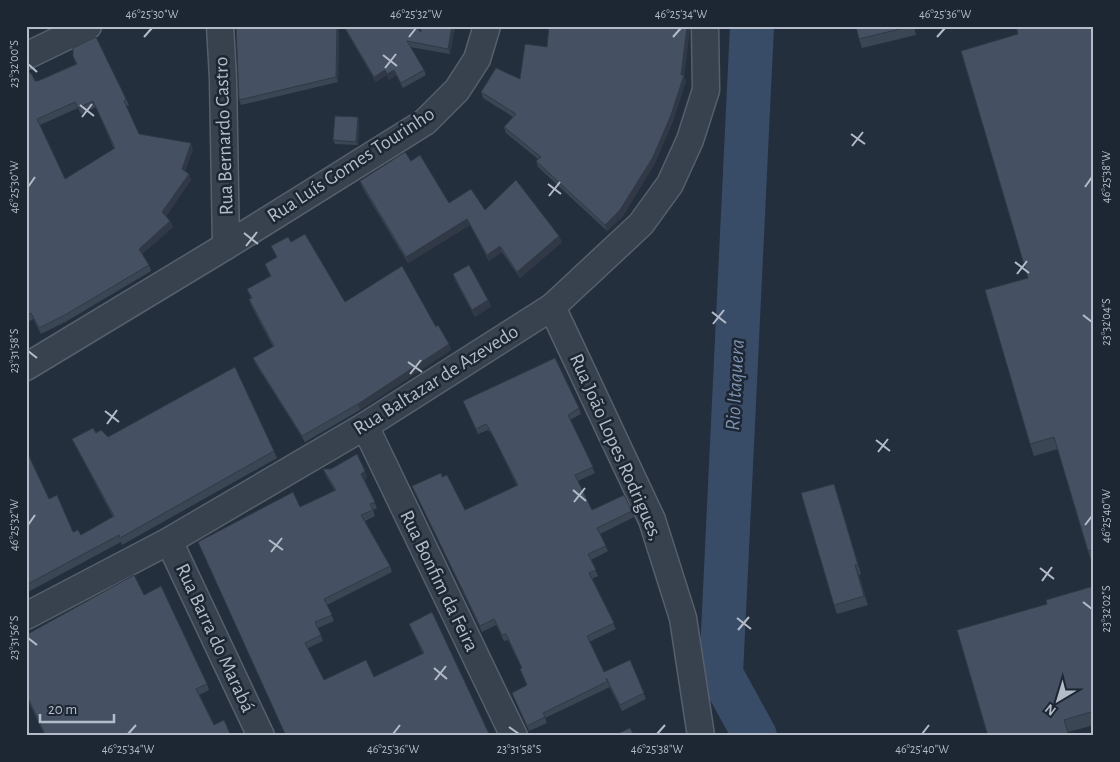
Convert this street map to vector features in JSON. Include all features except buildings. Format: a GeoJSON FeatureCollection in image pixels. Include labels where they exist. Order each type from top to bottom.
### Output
{"type":"FeatureCollection","features":[{"type":"Feature","properties":{"kind":"street"},"geometry":{"type":"LineString","coordinates":[[26,56],[88,26]]}},
{"type":"Feature","properties":{"kind":"street","name":"Rua Bernardo Castro"},"geometry":{"type":"LineString","coordinates":[[220,26],[226,246]]}},
{"type":"Feature","properties":{"kind":"street","name":"Rua Luís Gomes Tourinho"},"geometry":{"type":"LineString","coordinates":[[26,367],[226,246],[425,122],[457,90],[477,59],[487,26]]}},
{"type":"Feature","properties":{"kind":"street","name":"Rua Baltazar de Azevedo"},"geometry":{"type":"LineString","coordinates":[[26,616],[169,541],[365,426],[552,307],[641,224],[670,184],[690,140],[706,90],[705,26]]}},
{"type":"Feature","properties":{"kind":"street","name":"Rua João Lopes Rodrigues,"},"geometry":{"type":"LineString","coordinates":[[552,307],[652,520],[683,618],[696,694],[700,736]]}},
{"type":"Feature","properties":{"kind":"street","name":"Rua Bonfim da Feira"},"geometry":{"type":"LineString","coordinates":[[365,426],[514,736]]}},
{"type":"Feature","properties":{"kind":"street","name":"Rua Barra do Marabá"},"geometry":{"type":"LineString","coordinates":[[169,541],[261,736]]}},
{"type":"Feature","properties":{"kind":"waterway","name":"Rio Itaquera"},"geometry":{"type":"LineString","coordinates":[[752,26],[721,674],[755,736]]}}]}
